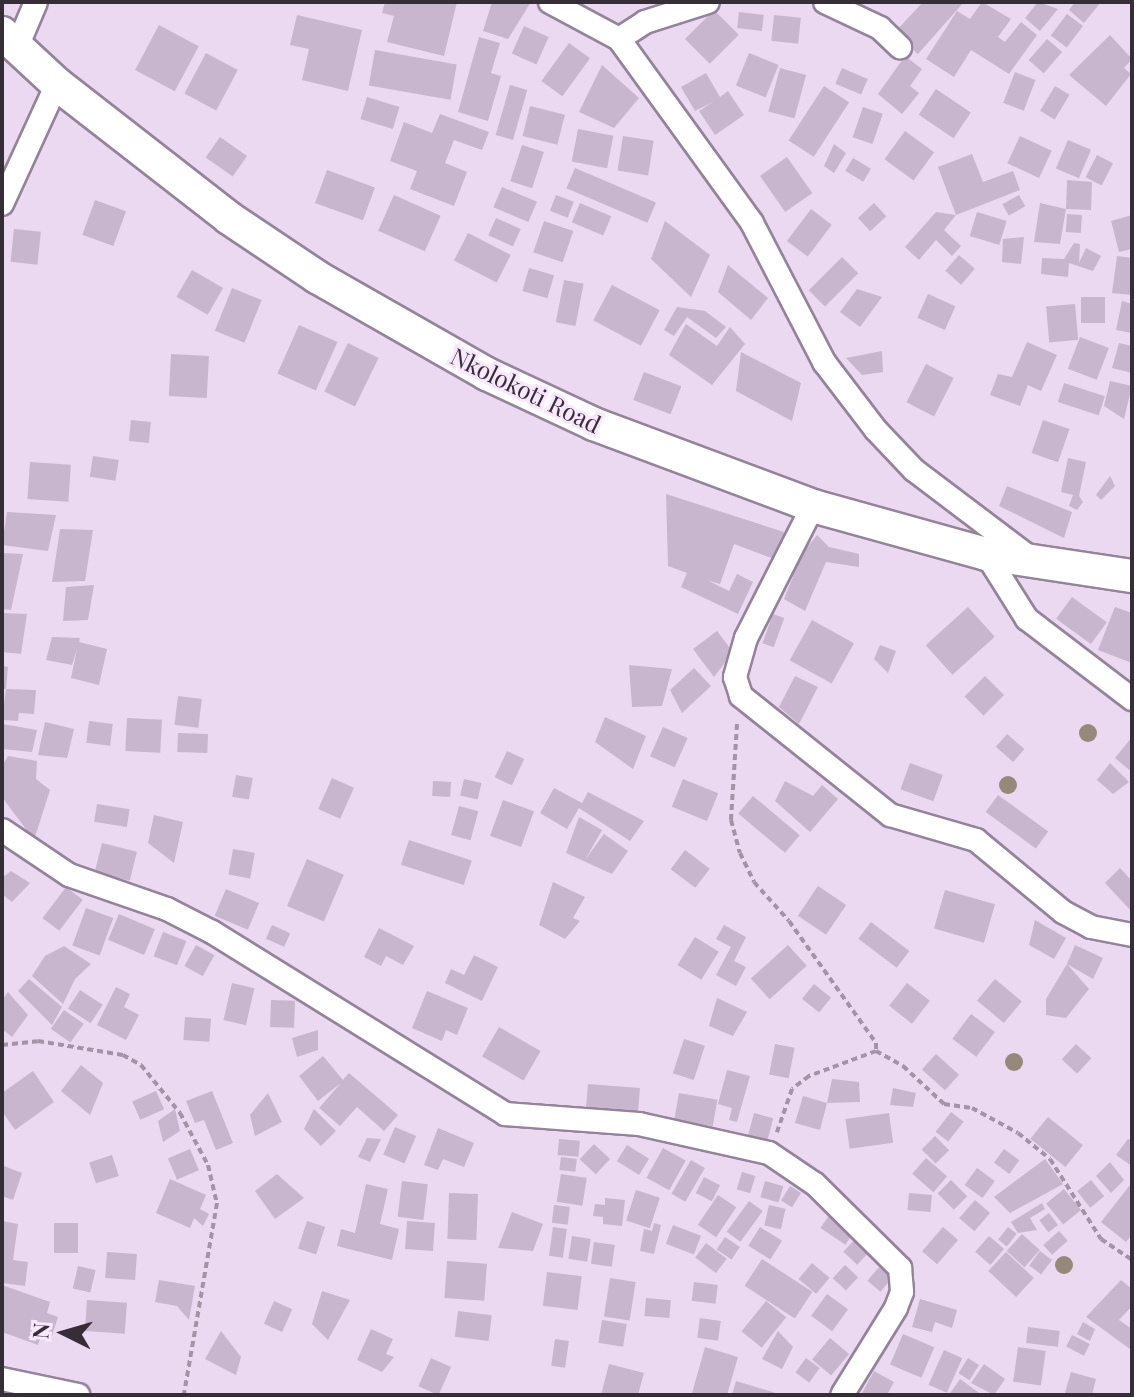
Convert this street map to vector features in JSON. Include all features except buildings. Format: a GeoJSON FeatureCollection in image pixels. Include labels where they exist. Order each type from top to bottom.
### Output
{"type":"FeatureCollection","features":[{"type":"Feature","properties":{"kind":"main road","name":"Nkolokoti Road"},"geometry":{"type":"LineString","coordinates":[[10,40],[57,84],[229,218],[317,277],[487,374],[594,424],[813,506],[986,554],[1132,576]]}},
{"type":"Feature","properties":{"kind":"street"},"geometry":{"type":"LineString","coordinates":[[10,40],[36,2]]}},
{"type":"Feature","properties":{"kind":"street"},"geometry":{"type":"LineString","coordinates":[[550,2],[619,39],[752,223],[824,362],[850,399],[914,470],[1037,562]]}},
{"type":"Feature","properties":{"kind":"street"},"geometry":{"type":"LineString","coordinates":[[619,39],[645,22],[708,2]]}},
{"type":"Feature","properties":{"kind":"street"},"geometry":{"type":"LineString","coordinates":[[825,2],[880,28],[900,47]]}},
{"type":"Feature","properties":{"kind":"street"},"geometry":{"type":"LineString","coordinates":[[2,204],[57,84]]}},
{"type":"Feature","properties":{"kind":"street"},"geometry":{"type":"LineString","coordinates":[[813,506],[746,638],[735,677],[741,696],[890,815],[976,840],[1063,912],[1091,927],[1132,935]]}},
{"type":"Feature","properties":{"kind":"street"},"geometry":{"type":"LineString","coordinates":[[986,554],[1027,619],[1132,699]]}},
{"type":"Feature","properties":{"kind":"street"},"geometry":{"type":"LineString","coordinates":[[2,830],[69,875],[167,909],[212,932],[505,1114],[639,1124],[769,1153],[815,1184],[900,1268],[902,1292],[896,1308],[842,1395]]}},
{"type":"Feature","properties":{"kind":"street"},"geometry":{"type":"LineString","coordinates":[[2,1379],[78,1395]]}},
{"type":"Feature","properties":{"kind":"path"},"geometry":{"type":"LineString","coordinates":[[741,696],[732,756],[731,820],[740,853],[754,882],[789,921],[876,1051],[903,1066],[944,1104],[972,1108],[1018,1133],[1050,1159],[1101,1239],[1132,1260]]}},
{"type":"Feature","properties":{"kind":"path"},"geometry":{"type":"LineString","coordinates":[[2,1045],[38,1041],[123,1055],[141,1065],[180,1113],[208,1165],[217,1203],[184,1395]]}},
{"type":"Feature","properties":{"kind":"path"},"geometry":{"type":"LineString","coordinates":[[769,1153],[792,1089],[809,1076],[876,1051]]}}]}
